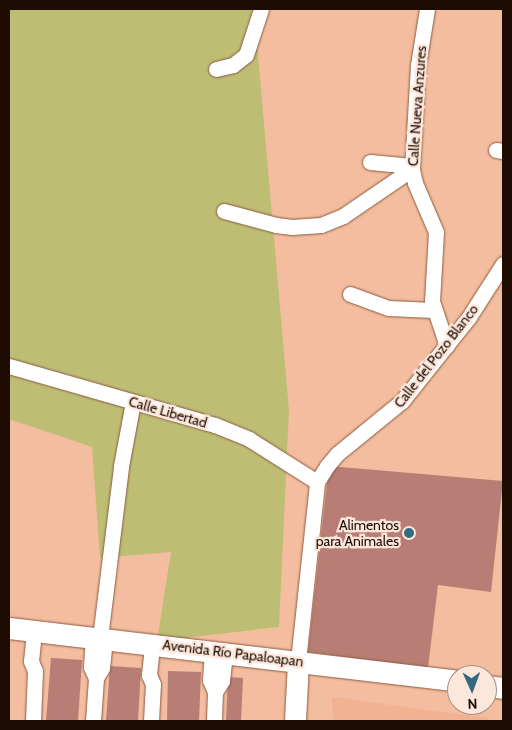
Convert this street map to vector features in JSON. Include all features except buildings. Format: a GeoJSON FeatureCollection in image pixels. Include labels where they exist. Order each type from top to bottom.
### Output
{"type":"FeatureCollection","features":[{"type":"Feature","properties":{"kind":"main road","name":"Avenida Río Papaloapan"},"geometry":{"type":"LineString","coordinates":[[9,628],[447,680]]}},
{"type":"Feature","properties":{"kind":"main road"},"geometry":{"type":"LineString","coordinates":[[295,721],[298,661]]}},
{"type":"Feature","properties":{"kind":"street"},"geometry":{"type":"LineString","coordinates":[[216,69],[233,65],[246,55],[261,9]]}},
{"type":"Feature","properties":{"kind":"street","name":"Calle Nueva Anzures"},"geometry":{"type":"LineString","coordinates":[[427,9],[418,65],[412,167],[436,232],[433,310],[447,346]]}},
{"type":"Feature","properties":{"kind":"street"},"geometry":{"type":"LineString","coordinates":[[370,162],[412,167]]}},
{"type":"Feature","properties":{"kind":"street"},"geometry":{"type":"LineString","coordinates":[[224,211],[276,225],[308,227],[321,224],[343,216],[412,167]]}},
{"type":"Feature","properties":{"kind":"street","name":"Calle del Pozo Blanco"},"geometry":{"type":"LineString","coordinates":[[298,661],[317,482],[337,454],[377,424],[402,401],[447,346],[503,264]]}},
{"type":"Feature","properties":{"kind":"street"},"geometry":{"type":"LineString","coordinates":[[350,294],[388,308],[433,310]]}},
{"type":"Feature","properties":{"kind":"street","name":"Calle Libertad"},"geometry":{"type":"LineString","coordinates":[[9,366],[215,425],[249,439],[317,482]]}},
{"type":"Feature","properties":{"kind":"street"},"geometry":{"type":"LineString","coordinates":[[94,721],[96,678],[102,668],[99,638],[121,466],[134,402]]}},
{"type":"Feature","properties":{"kind":"street"},"geometry":{"type":"LineString","coordinates":[[33,721],[35,671],[41,662],[39,631]]}},
{"type":"Feature","properties":{"kind":"street"},"geometry":{"type":"LineString","coordinates":[[152,721],[153,684],[158,676],[157,644]]}},
{"type":"Feature","properties":{"kind":"street"},"geometry":{"type":"LineString","coordinates":[[214,721],[215,692],[222,681],[219,652]]}},
{"type":"Feature","properties":{"kind":"shaded area"},"geometry":{"type":"Polygon","coordinates":[[[332,697],[447,712],[447,715],[488,718],[488,721],[333,721],[332,697]]]}},
{"type":"Feature","properties":{"kind":"green space"},"geometry":{"type":"Polygon","coordinates":[[[9,9],[254,9],[289,410],[279,627],[157,641],[171,552],[100,558],[92,447],[9,419],[9,9]]]}},
{"type":"Feature","properties":{"kind":"place","name":"Alimentos para Animales"},"geometry":{"type":"Point","coordinates":[409,533]}}]}
